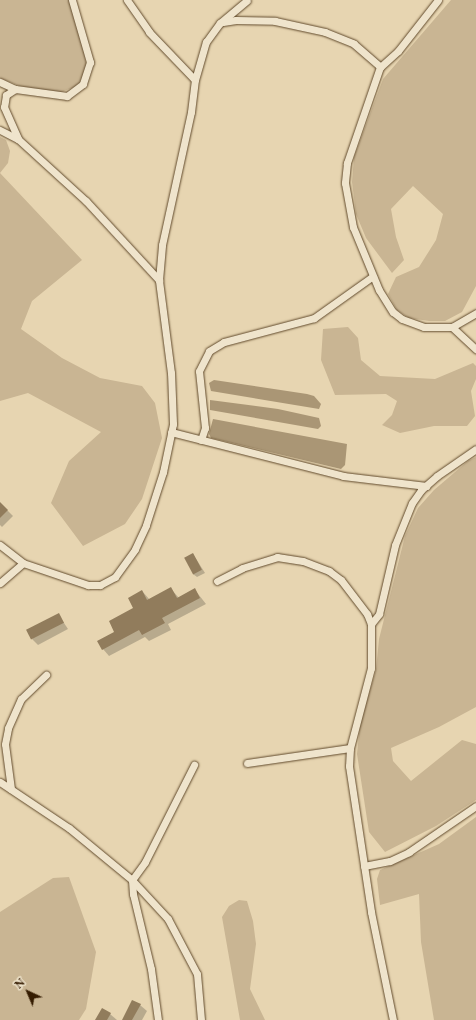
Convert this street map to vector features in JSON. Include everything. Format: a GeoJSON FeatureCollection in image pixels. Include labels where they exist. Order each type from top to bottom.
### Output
{"type":"FeatureCollection","features":[{"type":"Feature","properties":{"kind":"street"},"geometry":{"type":"LineString","coordinates":[[0,82],[14,89],[67,96],[83,84],[90,70],[90,62],[72,0]]}},
{"type":"Feature","properties":{"kind":"street"},"geometry":{"type":"LineString","coordinates":[[127,0],[149,32],[195,80]]}},
{"type":"Feature","properties":{"kind":"street"},"geometry":{"type":"LineString","coordinates":[[0,545],[23,563],[88,585],[100,586],[115,577],[127,563],[146,525],[163,472],[171,432],[171,373],[159,280],[162,245],[191,112],[195,80],[206,42],[220,23],[247,0]]}},
{"type":"Feature","properties":{"kind":"street"},"geometry":{"type":"LineString","coordinates":[[438,0],[398,51],[380,67],[347,163],[345,183],[348,214],[373,276],[387,304],[402,319],[424,327],[452,327],[476,313]]}},
{"type":"Feature","properties":{"kind":"street"},"geometry":{"type":"LineString","coordinates":[[220,23],[236,20],[275,21],[325,32],[354,44],[380,67]]}},
{"type":"Feature","properties":{"kind":"street"},"geometry":{"type":"LineString","coordinates":[[14,89],[6,95],[4,107],[18,139]]}},
{"type":"Feature","properties":{"kind":"street"},"geometry":{"type":"LineString","coordinates":[[0,130],[18,139],[86,201],[159,280]]}},
{"type":"Feature","properties":{"kind":"street"},"geometry":{"type":"LineString","coordinates":[[201,440],[204,417],[199,371],[208,350],[224,342],[314,318],[373,276]]}},
{"type":"Feature","properties":{"kind":"street"},"geometry":{"type":"LineString","coordinates":[[452,327],[476,349]]}},
{"type":"Feature","properties":{"kind":"street"},"geometry":{"type":"LineString","coordinates":[[171,432],[343,476],[426,486]]}},
{"type":"Feature","properties":{"kind":"street"},"geometry":{"type":"LineString","coordinates":[[371,624],[379,614],[395,545],[412,503],[426,486],[476,449]]}},
{"type":"Feature","properties":{"kind":"street"},"geometry":{"type":"LineString","coordinates":[[217,581],[242,568],[277,557],[302,561],[329,571],[341,580],[354,594],[371,624],[371,668],[350,748],[349,766],[364,866],[393,1020]]}},
{"type":"Feature","properties":{"kind":"street"},"geometry":{"type":"LineString","coordinates":[[0,583],[23,563]]}},
{"type":"Feature","properties":{"kind":"street"},"geometry":{"type":"LineString","coordinates":[[11,789],[5,744],[8,728],[21,699],[46,675]]}},
{"type":"Feature","properties":{"kind":"street"},"geometry":{"type":"LineString","coordinates":[[246,762],[350,748]]}},
{"type":"Feature","properties":{"kind":"street"},"geometry":{"type":"LineString","coordinates":[[158,1020],[151,969],[133,894],[132,880],[145,862],[194,765]]}},
{"type":"Feature","properties":{"kind":"street"},"geometry":{"type":"LineString","coordinates":[[0,782],[69,828],[132,880],[168,919],[197,974],[201,1020]]}},
{"type":"Feature","properties":{"kind":"street"},"geometry":{"type":"LineString","coordinates":[[364,866],[390,861],[409,852],[476,806]]}},
{"type":"Feature","properties":{"kind":"shaded area"},"geometry":{"type":"Polygon","coordinates":[[[0,0],[69,0],[84,51],[87,69],[77,86],[59,93],[20,86],[0,78],[0,0]]]}},
{"type":"Feature","properties":{"kind":"shaded area"},"geometry":{"type":"Polygon","coordinates":[[[451,0],[476,0],[476,286],[462,312],[445,321],[429,321],[409,318],[397,310],[388,294],[396,277],[419,267],[436,240],[443,214],[413,186],[391,209],[396,237],[404,260],[392,273],[366,238],[356,214],[352,182],[354,157],[383,79],[451,0]]]}},
{"type":"Feature","properties":{"kind":"shaded area"},"geometry":{"type":"Polygon","coordinates":[[[0,137],[6,140],[10,151],[8,163],[0,173],[0,137]]]}},
{"type":"Feature","properties":{"kind":"shaded area"},"geometry":{"type":"Polygon","coordinates":[[[0,173],[82,260],[32,301],[21,329],[62,358],[100,378],[142,386],[155,403],[162,438],[142,499],[125,524],[83,546],[51,503],[69,461],[101,432],[28,393],[0,401],[0,173]]]}},
{"type":"Feature","properties":{"kind":"shaded area"},"geometry":{"type":"Polygon","coordinates":[[[348,327],[358,338],[361,360],[380,376],[435,379],[473,363],[476,366],[476,379],[471,391],[475,416],[467,426],[434,426],[400,433],[382,425],[392,415],[397,401],[386,394],[335,395],[321,360],[323,329],[348,327]]]}},
{"type":"Feature","properties":{"kind":"shaded area"},"geometry":{"type":"Polygon","coordinates":[[[214,380],[307,394],[314,396],[321,404],[319,409],[211,391],[209,383],[214,380]]]}},
{"type":"Feature","properties":{"kind":"shaded area"},"geometry":{"type":"Polygon","coordinates":[[[210,400],[278,409],[319,418],[321,426],[318,429],[210,410],[210,400]]]}},
{"type":"Feature","properties":{"kind":"shaded area"},"geometry":{"type":"Polygon","coordinates":[[[213,419],[347,444],[345,465],[341,469],[211,438],[209,434],[213,419]]]}},
{"type":"Feature","properties":{"kind":"shaded area"},"geometry":{"type":"Polygon","coordinates":[[[476,457],[476,707],[439,727],[391,748],[393,761],[411,781],[462,740],[476,744],[476,800],[436,826],[385,852],[369,832],[357,754],[360,724],[376,670],[379,639],[405,536],[418,508],[434,490],[468,461],[476,457]]]}},
{"type":"Feature","properties":{"kind":"shaded area"},"geometry":{"type":"Polygon","coordinates":[[[476,817],[476,1020],[434,1020],[421,942],[419,894],[380,905],[377,879],[380,870],[439,844],[476,817]]]}},
{"type":"Feature","properties":{"kind":"shaded area"},"geometry":{"type":"Polygon","coordinates":[[[69,877],[96,952],[86,1009],[79,1020],[0,1020],[0,912],[53,878],[69,877]]]}},
{"type":"Feature","properties":{"kind":"shaded area"},"geometry":{"type":"Polygon","coordinates":[[[239,900],[247,901],[253,921],[256,944],[250,989],[265,1020],[240,1020],[222,917],[229,906],[239,900]]]}},
{"type":"Feature","properties":{"kind":"building"},"geometry":{"type":"Polygon","coordinates":[[[0,502],[8,510],[0,518],[0,502]]]}},
{"type":"Feature","properties":{"kind":"building"},"geometry":{"type":"Polygon","coordinates":[[[193,553],[202,570],[193,574],[184,558],[193,553]]]}},
{"type":"Feature","properties":{"kind":"building"},"geometry":{"type":"Polygon","coordinates":[[[171,587],[177,598],[195,588],[200,598],[162,618],[165,623],[142,635],[139,630],[102,650],[97,641],[114,632],[109,621],[133,608],[128,598],[142,590],[147,600],[171,587]]]}},
{"type":"Feature","properties":{"kind":"building"},"geometry":{"type":"Polygon","coordinates":[[[59,613],[64,623],[31,640],[26,630],[59,613]]]}},
{"type":"Feature","properties":{"kind":"building"},"geometry":{"type":"Polygon","coordinates":[[[132,1000],[141,1004],[132,1020],[122,1020],[132,1000]]]}},
{"type":"Feature","properties":{"kind":"building"},"geometry":{"type":"Polygon","coordinates":[[[102,1008],[111,1013],[107,1020],[95,1020],[102,1008]]]}}]}
